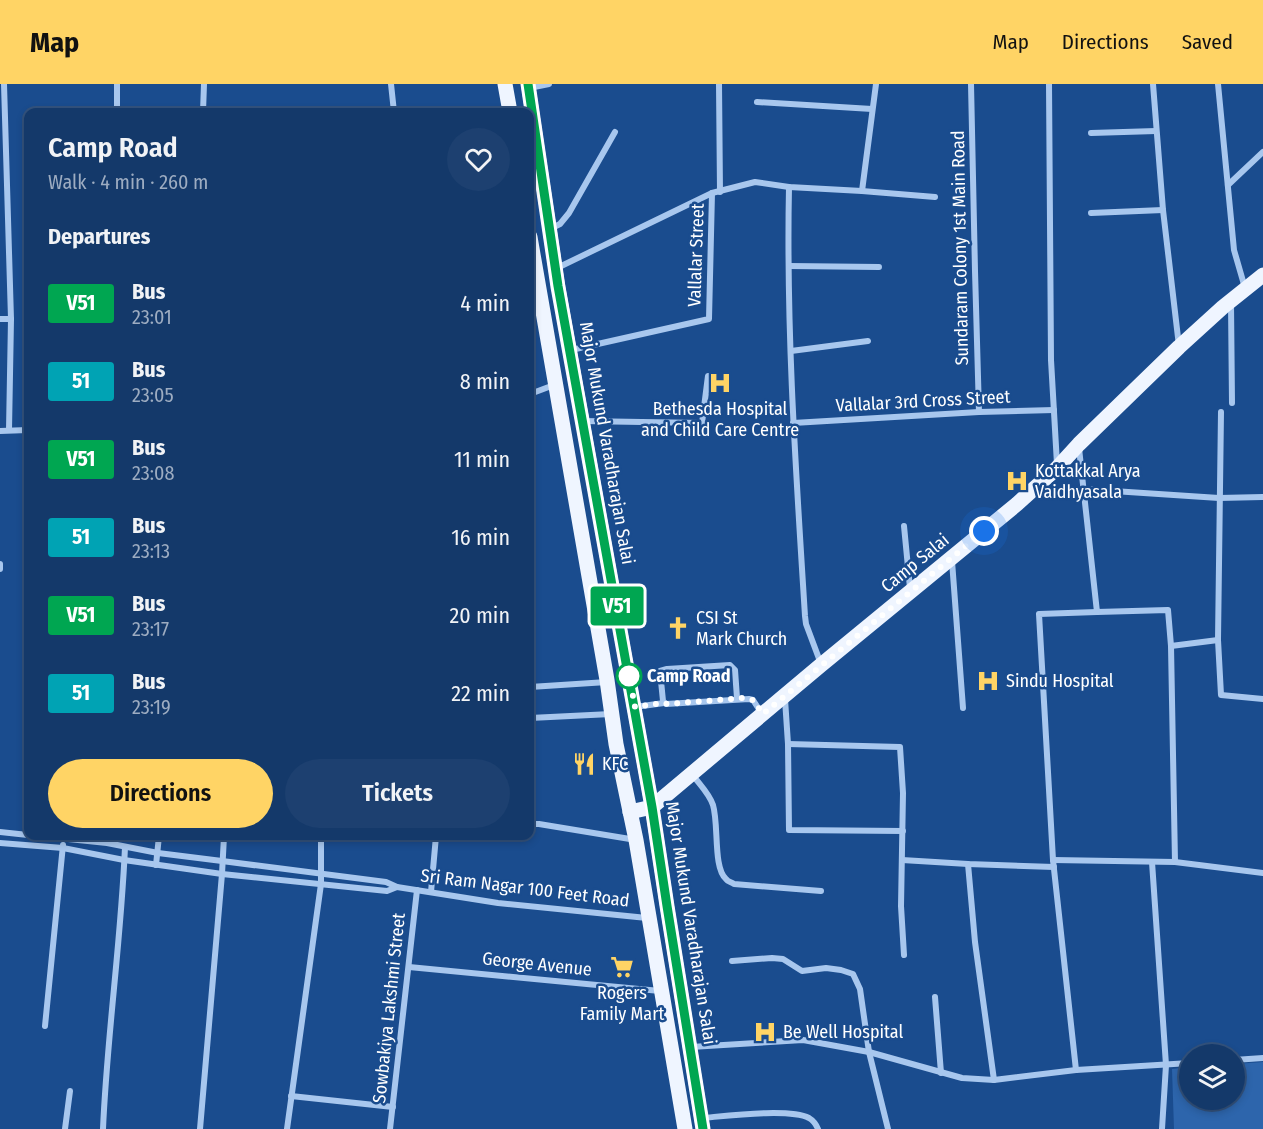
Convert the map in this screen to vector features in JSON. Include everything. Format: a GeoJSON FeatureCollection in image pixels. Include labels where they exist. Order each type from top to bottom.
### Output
{"type":"FeatureCollection","features":[{"type":"Feature","properties":{"kind":"main road"},"geometry":{"type":"LineString","coordinates":[[505,84],[509,108]]}},
{"type":"Feature","properties":{"kind":"main road","name":"Major Mukund Varadharajan Salai"},"geometry":{"type":"LineString","coordinates":[[528,86],[531,108]]}},
{"type":"Feature","properties":{"kind":"main road","name":"Major Mukund Varadharajan Salai"},"geometry":{"type":"LineString","coordinates":[[534,127],[555,268],[635,707],[703,1123]]}},
{"type":"Feature","properties":{"kind":"main road","name":"Camp Salai"},"geometry":{"type":"LineString","coordinates":[[630,812],[652,807],[1017,504],[1057,468],[1179,347],[1263,274]]}},
{"type":"Feature","properties":{"kind":"main road"},"geometry":{"type":"LineString","coordinates":[[534,295],[555,385],[685,1129]]}},
{"type":"Feature","properties":{"kind":"street"},"geometry":{"type":"LineString","coordinates":[[4,84],[11,319],[9,430]]}},
{"type":"Feature","properties":{"kind":"street"},"geometry":{"type":"LineString","coordinates":[[117,84],[117,108]]}},
{"type":"Feature","properties":{"kind":"street"},"geometry":{"type":"LineString","coordinates":[[203,108],[204,84]]}},
{"type":"Feature","properties":{"kind":"street"},"geometry":{"type":"LineString","coordinates":[[391,84],[394,108]]}},
{"type":"Feature","properties":{"kind":"street"},"geometry":{"type":"LineString","coordinates":[[528,86],[549,84]]}},
{"type":"Feature","properties":{"kind":"street"},"geometry":{"type":"LineString","coordinates":[[719,84],[720,192]]}},
{"type":"Feature","properties":{"kind":"street"},"geometry":{"type":"LineString","coordinates":[[862,191],[876,84]]}},
{"type":"Feature","properties":{"kind":"street","name":"Sundaram Colony 1st Main Road"},"geometry":{"type":"LineString","coordinates":[[971,84],[980,412]]}},
{"type":"Feature","properties":{"kind":"street"},"geometry":{"type":"LineString","coordinates":[[1049,84],[1052,360],[1057,468]]}},
{"type":"Feature","properties":{"kind":"street"},"geometry":{"type":"LineString","coordinates":[[1152,84],[1163,210],[1179,347]]}},
{"type":"Feature","properties":{"kind":"street"},"geometry":{"type":"LineString","coordinates":[[1218,84],[1233,250],[1245,288]]}},
{"type":"Feature","properties":{"kind":"street"},"geometry":{"type":"LineString","coordinates":[[757,102],[872,109]]}},
{"type":"Feature","properties":{"kind":"street"},"geometry":{"type":"LineString","coordinates":[[1091,133],[1156,131]]}},
{"type":"Feature","properties":{"kind":"street"},"geometry":{"type":"LineString","coordinates":[[549,229],[560,224],[569,213],[615,132]]}},
{"type":"Feature","properties":{"kind":"street"},"geometry":{"type":"LineString","coordinates":[[1228,185],[1263,152]]}},
{"type":"Feature","properties":{"kind":"street"},"geometry":{"type":"LineString","coordinates":[[555,268],[712,194],[755,182],[789,187],[935,197]]}},
{"type":"Feature","properties":{"kind":"street"},"geometry":{"type":"LineString","coordinates":[[789,187],[788,245],[793,423],[806,624],[821,665]]}},
{"type":"Feature","properties":{"kind":"street","name":"Vallalar Street"},"geometry":{"type":"LineString","coordinates":[[570,350],[709,319],[712,194]]}},
{"type":"Feature","properties":{"kind":"street"},"geometry":{"type":"LineString","coordinates":[[1091,213],[1163,210]]}},
{"type":"Feature","properties":{"kind":"street"},"geometry":{"type":"LineString","coordinates":[[789,266],[879,267]]}},
{"type":"Feature","properties":{"kind":"street"},"geometry":{"type":"LineString","coordinates":[[1231,300],[1232,403]]}},
{"type":"Feature","properties":{"kind":"street"},"geometry":{"type":"LineString","coordinates":[[0,319],[11,319]]}},
{"type":"Feature","properties":{"kind":"street"},"geometry":{"type":"LineString","coordinates":[[791,351],[868,340]]}},
{"type":"Feature","properties":{"kind":"street"},"geometry":{"type":"LineString","coordinates":[[582,421],[702,423],[708,375]]}},
{"type":"Feature","properties":{"kind":"street"},"geometry":{"type":"LineString","coordinates":[[534,393],[555,385]]}},
{"type":"Feature","properties":{"kind":"street","name":"Vallalar 3rd Cross Street"},"geometry":{"type":"LineString","coordinates":[[793,423],[1054,410]]}},
{"type":"Feature","properties":{"kind":"street"},"geometry":{"type":"LineString","coordinates":[[1221,412],[1218,640],[1221,694],[1263,699]]}},
{"type":"Feature","properties":{"kind":"street"},"geometry":{"type":"LineString","coordinates":[[0,431],[24,430]]}},
{"type":"Feature","properties":{"kind":"street"},"geometry":{"type":"LineString","coordinates":[[1079,444],[1097,612]]}},
{"type":"Feature","properties":{"kind":"street"},"geometry":{"type":"LineString","coordinates":[[1083,489],[1219,498],[1263,497]]}},
{"type":"Feature","properties":{"kind":"street"},"geometry":{"type":"LineString","coordinates":[[904,526],[910,592]]}},
{"type":"Feature","properties":{"kind":"street"},"geometry":{"type":"LineString","coordinates":[[952,558],[963,708]]}},
{"type":"Feature","properties":{"kind":"street"},"geometry":{"type":"LineString","coordinates":[[0,564],[0,569]]}},
{"type":"Feature","properties":{"kind":"street"},"geometry":{"type":"LineString","coordinates":[[1076,1070],[1053,864],[1039,614],[1168,610],[1171,646],[1175,862]]}},
{"type":"Feature","properties":{"kind":"street"},"geometry":{"type":"LineString","coordinates":[[1171,646],[1218,640]]}},
{"type":"Feature","properties":{"kind":"street"},"geometry":{"type":"LineString","coordinates":[[664,703],[660,671],[667,669],[730,665],[735,670],[737,698]]}},
{"type":"Feature","properties":{"kind":"street"},"geometry":{"type":"LineString","coordinates":[[534,687],[608,682]]}},
{"type":"Feature","properties":{"kind":"street"},"geometry":{"type":"LineString","coordinates":[[785,696],[789,830],[903,831]]}},
{"type":"Feature","properties":{"kind":"street"},"geometry":{"type":"LineString","coordinates":[[635,707],[737,698],[753,700],[763,714]]}},
{"type":"Feature","properties":{"kind":"street"},"geometry":{"type":"LineString","coordinates":[[534,718],[612,714]]}},
{"type":"Feature","properties":{"kind":"street"},"geometry":{"type":"LineString","coordinates":[[788,744],[900,747],[903,831],[901,906],[904,954]]}},
{"type":"Feature","properties":{"kind":"street"},"geometry":{"type":"LineString","coordinates":[[692,774],[713,806],[717,828],[719,869],[724,879],[734,884],[821,891]]}},
{"type":"Feature","properties":{"kind":"street"},"geometry":{"type":"LineString","coordinates":[[534,824],[636,840]]}},
{"type":"Feature","properties":{"kind":"street"},"geometry":{"type":"LineString","coordinates":[[0,832],[24,835]]}},
{"type":"Feature","properties":{"kind":"street"},"geometry":{"type":"LineString","coordinates":[[45,1026],[64,840]]}},
{"type":"Feature","properties":{"kind":"street","name":"Sri Ram Nagar 100 Feet Road"},"geometry":{"type":"LineString","coordinates":[[86,840],[158,853],[386,882],[397,887],[498,903],[649,918]]}},
{"type":"Feature","properties":{"kind":"street"},"geometry":{"type":"LineString","coordinates":[[156,865],[159,840]]}},
{"type":"Feature","properties":{"kind":"street"},"geometry":{"type":"LineString","coordinates":[[200,1129],[224,840]]}},
{"type":"Feature","properties":{"kind":"street"},"geometry":{"type":"LineString","coordinates":[[287,1129],[321,884],[321,840]]}},
{"type":"Feature","properties":{"kind":"street"},"geometry":{"type":"LineString","coordinates":[[431,892],[436,840]]}},
{"type":"Feature","properties":{"kind":"street","name":"Sri Ram Nagar 100 Feet Road"},"geometry":{"type":"LineString","coordinates":[[0,843],[63,848],[124,860],[222,874],[387,891],[397,887]]}},
{"type":"Feature","properties":{"kind":"street"},"geometry":{"type":"LineString","coordinates":[[103,1129],[125,848]]}},
{"type":"Feature","properties":{"kind":"street"},"geometry":{"type":"LineString","coordinates":[[902,860],[968,864],[1175,862],[1263,873]]}},
{"type":"Feature","properties":{"kind":"street"},"geometry":{"type":"LineString","coordinates":[[1152,862],[1166,1065],[1162,1129]]}},
{"type":"Feature","properties":{"kind":"street"},"geometry":{"type":"LineString","coordinates":[[968,864],[975,942],[994,1080]]}},
{"type":"Feature","properties":{"kind":"street","name":"Sowbakiya Lakshmi Street"},"geometry":{"type":"LineString","coordinates":[[390,1129],[417,890]]}},
{"type":"Feature","properties":{"kind":"street"},"geometry":{"type":"LineString","coordinates":[[732,961],[772,958],[783,960],[802,970],[841,969],[853,974],[860,989],[869,1053],[888,1129]]}},
{"type":"Feature","properties":{"kind":"street","name":"George Avenue"},"geometry":{"type":"LineString","coordinates":[[409,967],[662,991]]}},
{"type":"Feature","properties":{"kind":"street"},"geometry":{"type":"LineString","coordinates":[[935,997],[941,1072]]}},
{"type":"Feature","properties":{"kind":"street"},"geometry":{"type":"LineString","coordinates":[[691,1047],[803,1040],[869,1053],[962,1078],[994,1080],[1076,1070],[1179,1064]]}},
{"type":"Feature","properties":{"kind":"street"},"geometry":{"type":"LineString","coordinates":[[1245,1059],[1263,1058]]}},
{"type":"Feature","properties":{"kind":"street"},"geometry":{"type":"LineString","coordinates":[[65,1129],[70,1091]]}},
{"type":"Feature","properties":{"kind":"street"},"geometry":{"type":"LineString","coordinates":[[291,1096],[393,1107]]}},
{"type":"Feature","properties":{"kind":"street"},"geometry":{"type":"LineString","coordinates":[[703,1123],[775,1113],[812,1119],[818,1129]]}},
{"type":"Feature","properties":{"kind":"shaded area"},"geometry":{"type":"Polygon","coordinates":[[[1263,1062],[1263,1129],[1174,1129],[1172,1069],[1179,1068],[1179,1110],[1245,1110],[1245,1063],[1263,1062]]]}},
{"type":"Feature","properties":{"kind":"bus line","name":"V51"},"geometry":{"type":"LineString","coordinates":[[528,84],[532,108]]}},
{"type":"Feature","properties":{"kind":"bus line","name":"V51"},"geometry":{"type":"LineString","coordinates":[[534,124],[558,286],[635,707],[703,1129]]}},
{"type":"Feature","properties":{"kind":"place","name":"Bethesda Hospital and Child Care Centre"},"geometry":{"type":"Point","coordinates":[720,383]}},
{"type":"Feature","properties":{"kind":"place","name":"Kottakkal Arya Vaidhyasala"},"geometry":{"type":"Point","coordinates":[1017,481]}},
{"type":"Feature","properties":{"kind":"place","name":"CSI St Mark Church"},"geometry":{"type":"Point","coordinates":[678,628]}},
{"type":"Feature","properties":{"kind":"place","name":"Camp Road"},"geometry":{"type":"Point","coordinates":[629,676]}},
{"type":"Feature","properties":{"kind":"place","name":"Sindu Hospital"},"geometry":{"type":"Point","coordinates":[988,681]}},
{"type":"Feature","properties":{"kind":"place","name":"KFC"},"geometry":{"type":"Point","coordinates":[584,764]}},
{"type":"Feature","properties":{"kind":"place","name":"Rogers Family Mart"},"geometry":{"type":"Point","coordinates":[622,967]}},
{"type":"Feature","properties":{"kind":"place","name":"Be Well Hospital"},"geometry":{"type":"Point","coordinates":[765,1032]}},
{"type":"Feature","properties":{"kind":"route"},"geometry":{"type":"LineString","coordinates":[[629,676],[628,670],[635,707],[743,698],[753,700],[763,714],[984,531]]}}]}
